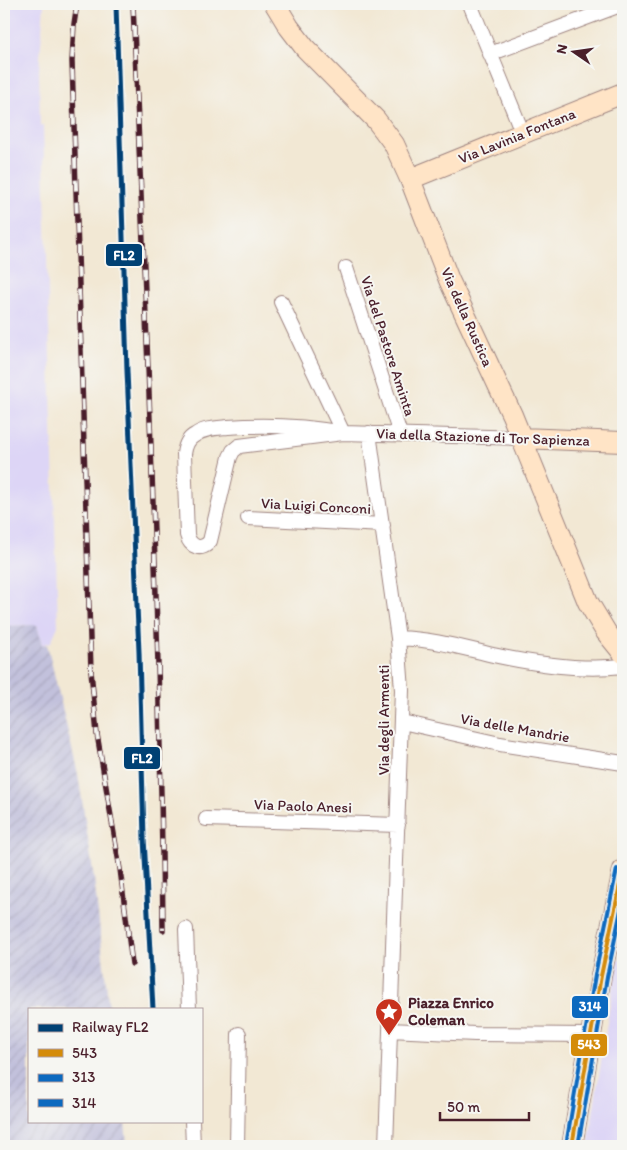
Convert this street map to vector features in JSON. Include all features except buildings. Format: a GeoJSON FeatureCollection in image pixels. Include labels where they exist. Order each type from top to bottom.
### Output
{"type":"FeatureCollection","features":[{"type":"Feature","properties":{"kind":"street","name":"Via della Rustica"},"geometry":{"type":"LineString","coordinates":[[275,4],[289,28],[305,48],[383,128],[394,144],[410,179],[449,280],[521,438],[588,602],[606,632],[623,653]]}},
{"type":"Feature","properties":{"kind":"street"},"geometry":{"type":"LineString","coordinates":[[470,4],[523,134]]}},
{"type":"Feature","properties":{"kind":"street"},"geometry":{"type":"LineString","coordinates":[[490,54],[623,4]]}},
{"type":"Feature","properties":{"kind":"street","name":"Via Lavinia Fontana"},"geometry":{"type":"LineString","coordinates":[[410,179],[623,93]]}},
{"type":"Feature","properties":{"kind":"street","name":"Via del Pastore Aminta"},"geometry":{"type":"LineString","coordinates":[[346,268],[400,434]]}},
{"type":"Feature","properties":{"kind":"street"},"geometry":{"type":"LineString","coordinates":[[281,302],[344,433]]}},
{"type":"Feature","properties":{"kind":"street","name":"Via della Stazione di Tor Sapienza"},"geometry":{"type":"LineString","coordinates":[[344,433],[300,427],[248,426],[211,429],[193,436],[187,442],[184,454],[187,535],[189,542],[195,547],[200,547],[206,546],[210,541],[230,457],[238,447],[344,433],[623,442]]}},
{"type":"Feature","properties":{"kind":"street","name":"Via degli Armenti"},"geometry":{"type":"LineString","coordinates":[[369,433],[402,674],[402,722],[390,1030]]}},
{"type":"Feature","properties":{"kind":"street","name":"Via Luigi Conconi"},"geometry":{"type":"LineString","coordinates":[[248,518],[382,525]]}},
{"type":"Feature","properties":{"kind":"street"},"geometry":{"type":"LineString","coordinates":[[398,638],[443,642],[532,663],[597,668],[623,666]]}},
{"type":"Feature","properties":{"kind":"street","name":"Via delle Mandrie"},"geometry":{"type":"LineString","coordinates":[[402,722],[500,744],[623,763]]}},
{"type":"Feature","properties":{"kind":"street","name":"Via Paolo Anesi"},"geometry":{"type":"LineString","coordinates":[[206,820],[398,825]]}},
{"type":"Feature","properties":{"kind":"street"},"geometry":{"type":"LineString","coordinates":[[572,1146],[606,948],[623,870]]}},
{"type":"Feature","properties":{"kind":"street"},"geometry":{"type":"LineString","coordinates":[[186,929],[189,1008]]}},
{"type":"Feature","properties":{"kind":"street"},"geometry":{"type":"LineString","coordinates":[[386,1146],[390,1030],[591,1035]]}},
{"type":"Feature","properties":{"kind":"street"},"geometry":{"type":"LineString","coordinates":[[237,1146],[239,1034]]}},
{"type":"Feature","properties":{"kind":"street"},"geometry":{"type":"LineString","coordinates":[[192,1122],[193,1146]]}},
{"type":"Feature","properties":{"kind":"shaded area"},"geometry":{"type":"Polygon","coordinates":[[[4,4],[44,4],[39,71],[40,126],[43,126],[58,626],[51,642],[42,645],[37,625],[4,626],[4,4]]]}},
{"type":"Feature","properties":{"kind":"shaded area"},"geometry":{"type":"Polygon","coordinates":[[[37,625],[42,645],[47,644],[78,774],[94,878],[109,1008],[28,1008],[28,1122],[125,1122],[127,1146],[4,1146],[4,626],[37,625]]]}},
{"type":"Feature","properties":{"kind":"shaded area"},"geometry":{"type":"Polygon","coordinates":[[[617,959],[623,960],[623,1146],[588,1146],[617,959]]]}},
{"type":"Feature","properties":{"kind":"railway"},"geometry":{"type":"LineString","coordinates":[[77,4],[72,61],[91,671],[97,734],[120,869],[132,964]]}},
{"type":"Feature","properties":{"kind":"railway"},"geometry":{"type":"LineString","coordinates":[[133,4],[156,582],[163,930]]}},
{"type":"Feature","properties":{"kind":"rail line","name":"FL2"},"geometry":{"type":"LineString","coordinates":[[116,4],[144,838],[153,1008]]}},
{"type":"Feature","properties":{"kind":"transit line","name":"314"},"geometry":{"type":"LineString","coordinates":[[566,1145],[595,975],[617,869]]}},
{"type":"Feature","properties":{"kind":"transit line","name":"543"},"geometry":{"type":"LineString","coordinates":[[572,1146],[601,976],[623,870]]}},
{"type":"Feature","properties":{"kind":"transit line","name":"313"},"geometry":{"type":"LineString","coordinates":[[578,1146],[607,977],[623,900]]}},
{"type":"Feature","properties":{"kind":"place","name":"Piazza Enrico Coleman"},"geometry":{"type":"Point","coordinates":[389,1036]}}]}
